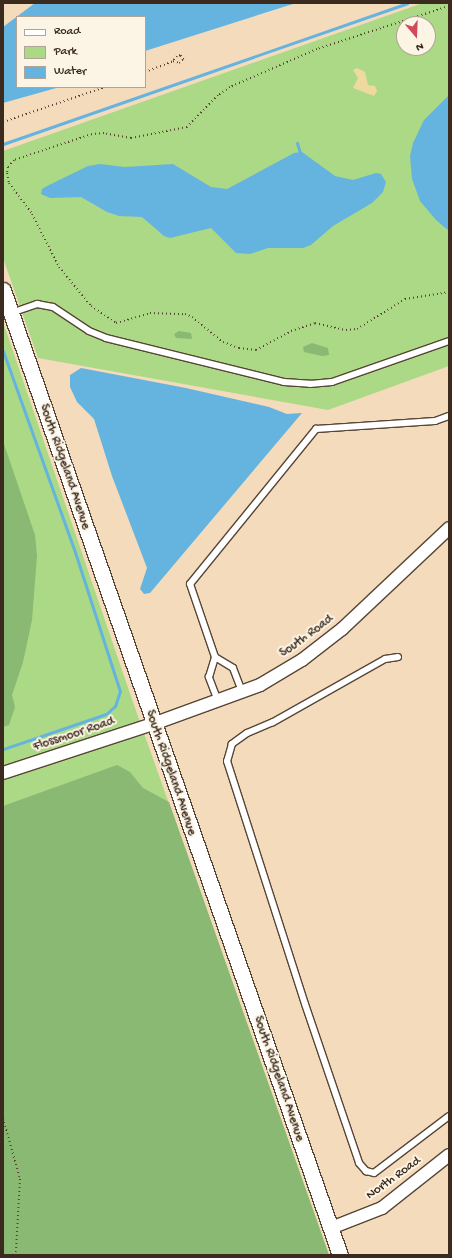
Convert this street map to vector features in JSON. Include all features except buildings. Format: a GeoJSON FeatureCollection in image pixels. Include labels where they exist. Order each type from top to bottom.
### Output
{"type":"FeatureCollection","features":[{"type":"Feature","properties":{"kind":"street","name":"South Ridgeland Avenue"},"geometry":{"type":"LineString","coordinates":[[3,290],[153,724],[340,1255]]}},
{"type":"Feature","properties":{"kind":"street","name":"South Road"},"geometry":{"type":"LineString","coordinates":[[153,724],[260,685],[302,660],[342,630],[449,528]]}},
{"type":"Feature","properties":{"kind":"street","name":"Flossmoor Road"},"geometry":{"type":"LineString","coordinates":[[3,773],[153,724]]}},
{"type":"Feature","properties":{"kind":"street","name":"North Road"},"geometry":{"type":"LineString","coordinates":[[331,1228],[382,1208],[449,1155]]}},
{"type":"Feature","properties":{"kind":"lane"},"geometry":{"type":"LineString","coordinates":[[11,313],[37,304],[53,307],[89,331],[106,338],[284,382],[310,384],[332,382],[449,341]]}},
{"type":"Feature","properties":{"kind":"lane"},"geometry":{"type":"LineString","coordinates":[[218,701],[209,677],[215,657],[190,584],[316,429],[436,421],[449,416]]}},
{"type":"Feature","properties":{"kind":"lane"},"geometry":{"type":"LineString","coordinates":[[215,657],[233,668],[242,692]]}},
{"type":"Feature","properties":{"kind":"lane"},"geometry":{"type":"LineString","coordinates":[[398,657],[385,659],[273,722],[247,733],[232,744],[227,761],[303,997],[359,1164],[366,1171],[374,1173],[449,1116]]}},
{"type":"Feature","properties":{"kind":"path"},"geometry":{"type":"LineString","coordinates":[[449,6],[317,49],[230,87],[218,95],[187,127],[131,138],[104,133],[92,134],[14,160],[7,172],[9,183],[32,214],[58,267],[91,306],[116,323],[155,312],[185,314],[192,317],[223,342],[239,348],[256,350],[290,331],[314,323],[346,330],[357,329],[405,299],[449,292]]}},
{"type":"Feature","properties":{"kind":"path"},"geometry":{"type":"LineString","coordinates":[[146,72],[173,61],[180,55],[184,59],[179,63],[173,61]]}},
{"type":"Feature","properties":{"kind":"path"},"geometry":{"type":"LineString","coordinates":[[3,122],[102,88]]}},
{"type":"Feature","properties":{"kind":"path"},"geometry":{"type":"LineString","coordinates":[[3,1118],[20,1179],[16,1251],[13,1255]]}},
{"type":"Feature","properties":{"kind":"green space"},"geometry":{"type":"Polygon","coordinates":[[[423,3],[449,3],[449,366],[328,410],[38,358],[3,258],[3,151],[423,3]]]}},
{"type":"Feature","properties":{"kind":"green space"},"geometry":{"type":"Polygon","coordinates":[[[3,322],[134,705],[329,1255],[3,1255],[3,322]]]}},
{"type":"Feature","properties":{"kind":"green space"},"geometry":{"type":"Polygon","coordinates":[[[179,331],[191,333],[192,339],[176,338],[174,334],[179,331]]]}},
{"type":"Feature","properties":{"kind":"green space"},"geometry":{"type":"Polygon","coordinates":[[[312,343],[328,348],[329,355],[322,356],[304,352],[303,347],[312,343]]]}},
{"type":"Feature","properties":{"kind":"green space"},"geometry":{"type":"Polygon","coordinates":[[[3,441],[35,535],[37,556],[32,620],[23,662],[12,695],[15,707],[9,725],[3,727],[3,441]]]}},
{"type":"Feature","properties":{"kind":"green space"},"geometry":{"type":"Polygon","coordinates":[[[117,765],[130,772],[143,788],[169,802],[329,1255],[3,1255],[3,806],[117,765]]]}},
{"type":"Feature","properties":{"kind":"sand"},"geometry":{"type":"Polygon","coordinates":[[[357,68],[365,72],[368,85],[375,86],[377,91],[374,96],[353,88],[358,78],[353,70],[357,68]]]}},
{"type":"Feature","properties":{"kind":"water"},"geometry":{"type":"Polygon","coordinates":[[[35,3],[296,3],[146,51],[146,16],[18,16],[35,3]]]}},
{"type":"Feature","properties":{"kind":"water"},"geometry":{"type":"Polygon","coordinates":[[[16,17],[16,88],[56,88],[3,103],[3,27],[16,17]]]}},
{"type":"Feature","properties":{"kind":"water"},"geometry":{"type":"Polygon","coordinates":[[[449,95],[449,231],[436,220],[420,201],[412,179],[410,156],[413,143],[424,120],[449,95]]]}},
{"type":"Feature","properties":{"kind":"water"},"geometry":{"type":"Polygon","coordinates":[[[302,152],[335,176],[353,180],[376,173],[381,174],[386,182],[383,192],[372,203],[333,226],[311,245],[303,248],[268,248],[250,254],[236,253],[211,228],[170,238],[164,236],[142,217],[119,216],[107,212],[81,197],[50,198],[41,194],[42,189],[47,186],[88,166],[100,164],[125,167],[173,164],[211,187],[227,189],[294,153],[302,152]]]}},
{"type":"Feature","properties":{"kind":"water"},"geometry":{"type":"Polygon","coordinates":[[[81,368],[186,388],[269,407],[287,414],[302,413],[150,593],[144,594],[140,589],[147,568],[112,476],[94,419],[77,402],[70,387],[70,375],[81,368]]]}},
{"type":"Feature","properties":{"kind":"waterway"},"geometry":{"type":"LineString","coordinates":[[3,144],[407,3]]}},
{"type":"Feature","properties":{"kind":"waterway"},"geometry":{"type":"LineString","coordinates":[[297,143],[300,153]]}},
{"type":"Feature","properties":{"kind":"waterway"},"geometry":{"type":"LineString","coordinates":[[3,351],[75,552],[120,691],[115,706],[106,714],[3,749]]}}]}
